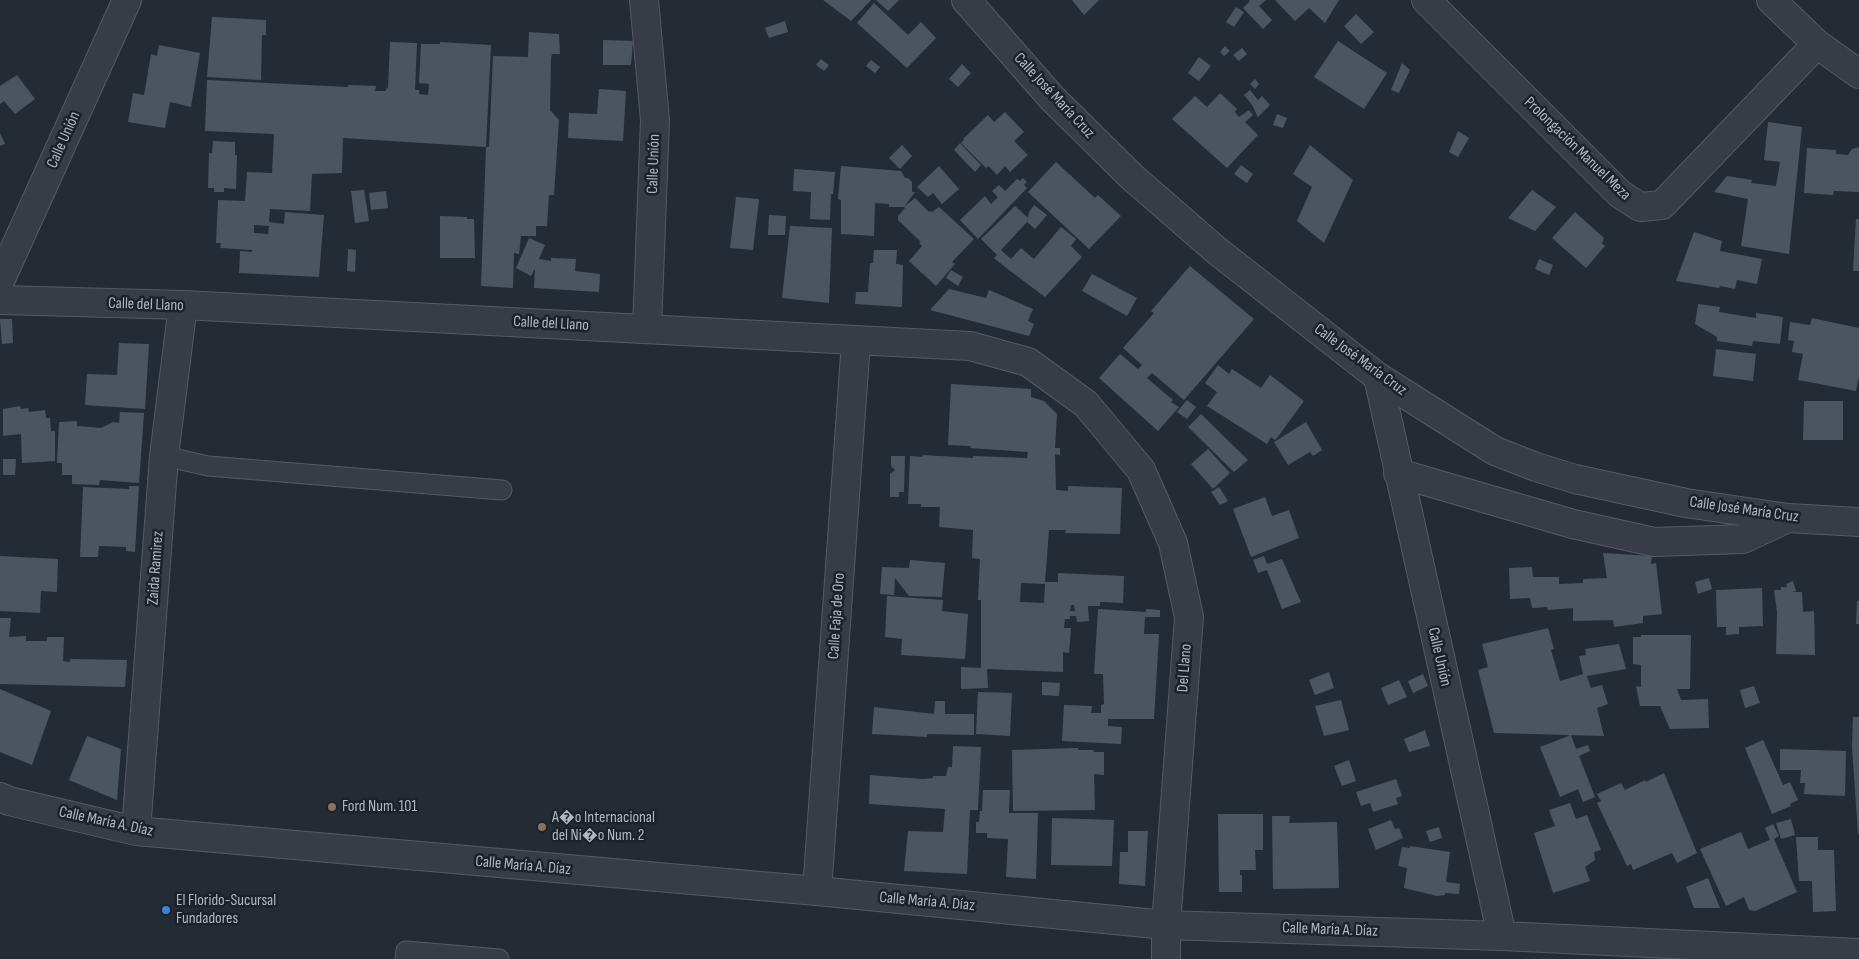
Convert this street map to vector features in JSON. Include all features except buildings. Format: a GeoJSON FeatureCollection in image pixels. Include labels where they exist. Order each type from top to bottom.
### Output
{"type":"FeatureCollection","features":[{"type":"Feature","properties":{"kind":"street","name":"Calle Unión"},"geometry":{"type":"LineString","coordinates":[[0,281],[127,0]]}},
{"type":"Feature","properties":{"kind":"street","name":"Calle Unión"},"geometry":{"type":"LineString","coordinates":[[644,0],[656,120],[647,328]]}},
{"type":"Feature","properties":{"kind":"street","name":"Calle José María Cruz"},"geometry":{"type":"LineString","coordinates":[[966,0],[1052,98],[1132,177],[1216,250],[1378,377],[1495,451],[1536,467],[1575,479],[1686,503],[1788,518],[1859,522]]}},
{"type":"Feature","properties":{"kind":"street","name":"Prolongación Manuel Meza"},"geometry":{"type":"LineString","coordinates":[[1426,0],[1620,194],[1640,207],[1662,205],[1817,44]]}},
{"type":"Feature","properties":{"kind":"street"},"geometry":{"type":"LineString","coordinates":[[1771,0],[1817,44],[1859,74]]}},
{"type":"Feature","properties":{"kind":"street","name":"Calle del Llano"},"geometry":{"type":"LineString","coordinates":[[0,300],[183,306],[647,328],[970,346],[1028,362],[1086,404]]}},
{"type":"Feature","properties":{"kind":"street","name":"Zaida Ramirez"},"geometry":{"type":"LineString","coordinates":[[136,831],[164,456],[183,306]]}},
{"type":"Feature","properties":{"kind":"street","name":"Calle Faja de Oro"},"geometry":{"type":"LineString","coordinates":[[817,891],[856,341]]}},
{"type":"Feature","properties":{"kind":"street","name":"Calle Unión"},"geometry":{"type":"LineString","coordinates":[[1378,377],[1502,936]]}},
{"type":"Feature","properties":{"kind":"street","name":"Del Llano"},"geometry":{"type":"LineString","coordinates":[[1086,404],[1142,470],[1173,543],[1189,617],[1166,925],[1166,959]]}},
{"type":"Feature","properties":{"kind":"street"},"geometry":{"type":"LineString","coordinates":[[1398,473],[1573,524],[1654,542],[1743,539],[1788,518]]}},
{"type":"Feature","properties":{"kind":"street","name":"Calle María A. Díaz"},"geometry":{"type":"LineString","coordinates":[[0,797],[9,801],[136,831],[817,891],[1166,925],[1502,936],[1859,953]]}},
{"type":"Feature","properties":{"kind":"lane"},"geometry":{"type":"LineString","coordinates":[[164,456],[208,466],[502,490]]}},
{"type":"Feature","properties":{"kind":"lane"},"geometry":{"type":"LineString","coordinates":[[405,959],[406,951],[499,959]]}},
{"type":"Feature","properties":{"kind":"place","name":"Ford Num. 101"},"geometry":{"type":"Point","coordinates":[332,807]}},
{"type":"Feature","properties":{"kind":"place","name":"A�o Internacional del Ni�o Num. 2"},"geometry":{"type":"Point","coordinates":[542,827]}},
{"type":"Feature","properties":{"kind":"place","name":"El Florido-Sucursal Fundadores"},"geometry":{"type":"Point","coordinates":[166,910]}}]}
